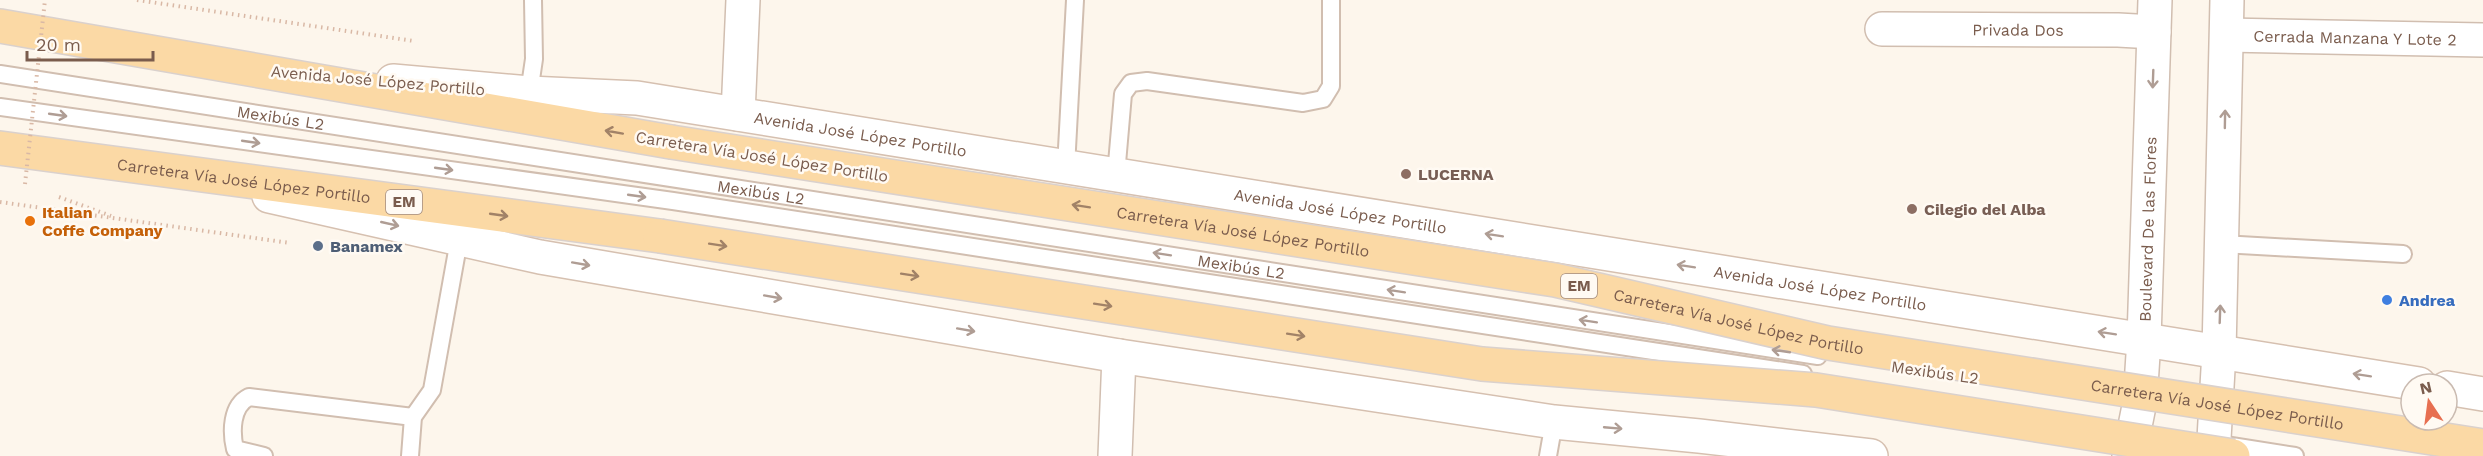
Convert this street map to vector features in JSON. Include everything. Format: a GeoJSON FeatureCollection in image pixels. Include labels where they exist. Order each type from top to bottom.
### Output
{"type":"FeatureCollection","features":[{"type":"Feature","properties":{"kind":"main road"},"geometry":{"type":"LineString","coordinates":[[738,114],[743,0]]}},
{"type":"Feature","properties":{"kind":"main road","name":"Boulevard De las Flores"},"geometry":{"type":"LineString","coordinates":[[2134,429],[2144,339],[2155,0]]}},
{"type":"Feature","properties":{"kind":"main road"},"geometry":{"type":"LineString","coordinates":[[2219,442],[2219,352],[2228,0]]}},
{"type":"Feature","properties":{"kind":"main road","name":"Carretera Vía José López Portillo"},"geometry":{"type":"LineString","coordinates":[[0,26],[671,142],[1555,280],[1828,343],[2483,446]]}},
{"type":"Feature","properties":{"kind":"main road","name":"Privada Dos"},"geometry":{"type":"LineString","coordinates":[[1882,29],[2154,32]]}},
{"type":"Feature","properties":{"kind":"main road","name":"Cerrada Manzana Y Lote 2"},"geometry":{"type":"LineString","coordinates":[[2227,35],[2483,40]]}},
{"type":"Feature","properties":{"kind":"main road","name":"Avenida José López Portillo"},"geometry":{"type":"LineString","coordinates":[[257,69],[529,93],[637,98],[2399,381]]}},
{"type":"Feature","properties":{"kind":"main road","name":"Carretera Vía José López Portillo"},"geometry":{"type":"LineString","coordinates":[[0,148],[660,236],[1482,364],[1816,390],[2219,442]]}},
{"type":"Feature","properties":{"kind":"main road"},"geometry":{"type":"LineString","coordinates":[[149,168],[540,258],[1119,356],[1697,446],[1871,456]]}},
{"type":"Feature","properties":{"kind":"main road"},"geometry":{"type":"LineString","coordinates":[[1115,456],[1119,356]]}},
{"type":"Feature","properties":{"kind":"main road"},"geometry":{"type":"LineString","coordinates":[[2459,390],[2483,394]]}},
{"type":"Feature","properties":{"kind":"lane"},"geometry":{"type":"LineString","coordinates":[[529,93],[534,59],[533,0]]}},
{"type":"Feature","properties":{"kind":"lane"},"geometry":{"type":"LineString","coordinates":[[1066,167],[1075,0]]}},
{"type":"Feature","properties":{"kind":"lane"},"geometry":{"type":"LineString","coordinates":[[1116,175],[1123,94],[1131,83],[1147,81],[1303,103],[1323,99],[1331,86],[1330,0]]}},
{"type":"Feature","properties":{"kind":"lane","name":"Mexibús L2"},"geometry":{"type":"LineString","coordinates":[[0,74],[1693,338],[2134,429],[2219,442],[2483,455]]}},
{"type":"Feature","properties":{"kind":"lane","name":"Mexibús L2"},"geometry":{"type":"LineString","coordinates":[[0,106],[697,204],[1685,355],[2295,456]]}},
{"type":"Feature","properties":{"kind":"lane"},"geometry":{"type":"LineString","coordinates":[[410,456],[413,417],[432,390],[459,240]]}},
{"type":"Feature","properties":{"kind":"lane"},"geometry":{"type":"LineString","coordinates":[[2222,244],[2403,254]]}},
{"type":"Feature","properties":{"kind":"lane"},"geometry":{"type":"LineString","coordinates":[[264,456],[235,449],[232,437],[236,410],[242,400],[249,397],[413,417]]}},
{"type":"Feature","properties":{"kind":"lane"},"geometry":{"type":"LineString","coordinates":[[1548,456],[1554,422]]}},
{"type":"Feature","properties":{"kind":"path"},"geometry":{"type":"LineString","coordinates":[[36,188],[25,184],[45,0]]}},
{"type":"Feature","properties":{"kind":"path"},"geometry":{"type":"LineString","coordinates":[[137,0],[417,42]]}},
{"type":"Feature","properties":{"kind":"path"},"geometry":{"type":"LineString","coordinates":[[0,202],[120,220],[57,196]]}},
{"type":"Feature","properties":{"kind":"place","name":"LUCERNA"},"geometry":{"type":"Point","coordinates":[1406,174]}},
{"type":"Feature","properties":{"kind":"place","name":"Cilegio del Alba"},"geometry":{"type":"Point","coordinates":[1912,209]}},
{"type":"Feature","properties":{"kind":"place","name":"Italian Coffe Company"},"geometry":{"type":"Point","coordinates":[30,221]}},
{"type":"Feature","properties":{"kind":"place","name":"Banamex"},"geometry":{"type":"Point","coordinates":[318,246]}},
{"type":"Feature","properties":{"kind":"place","name":"Andrea"},"geometry":{"type":"Point","coordinates":[2387,300]}}]}
